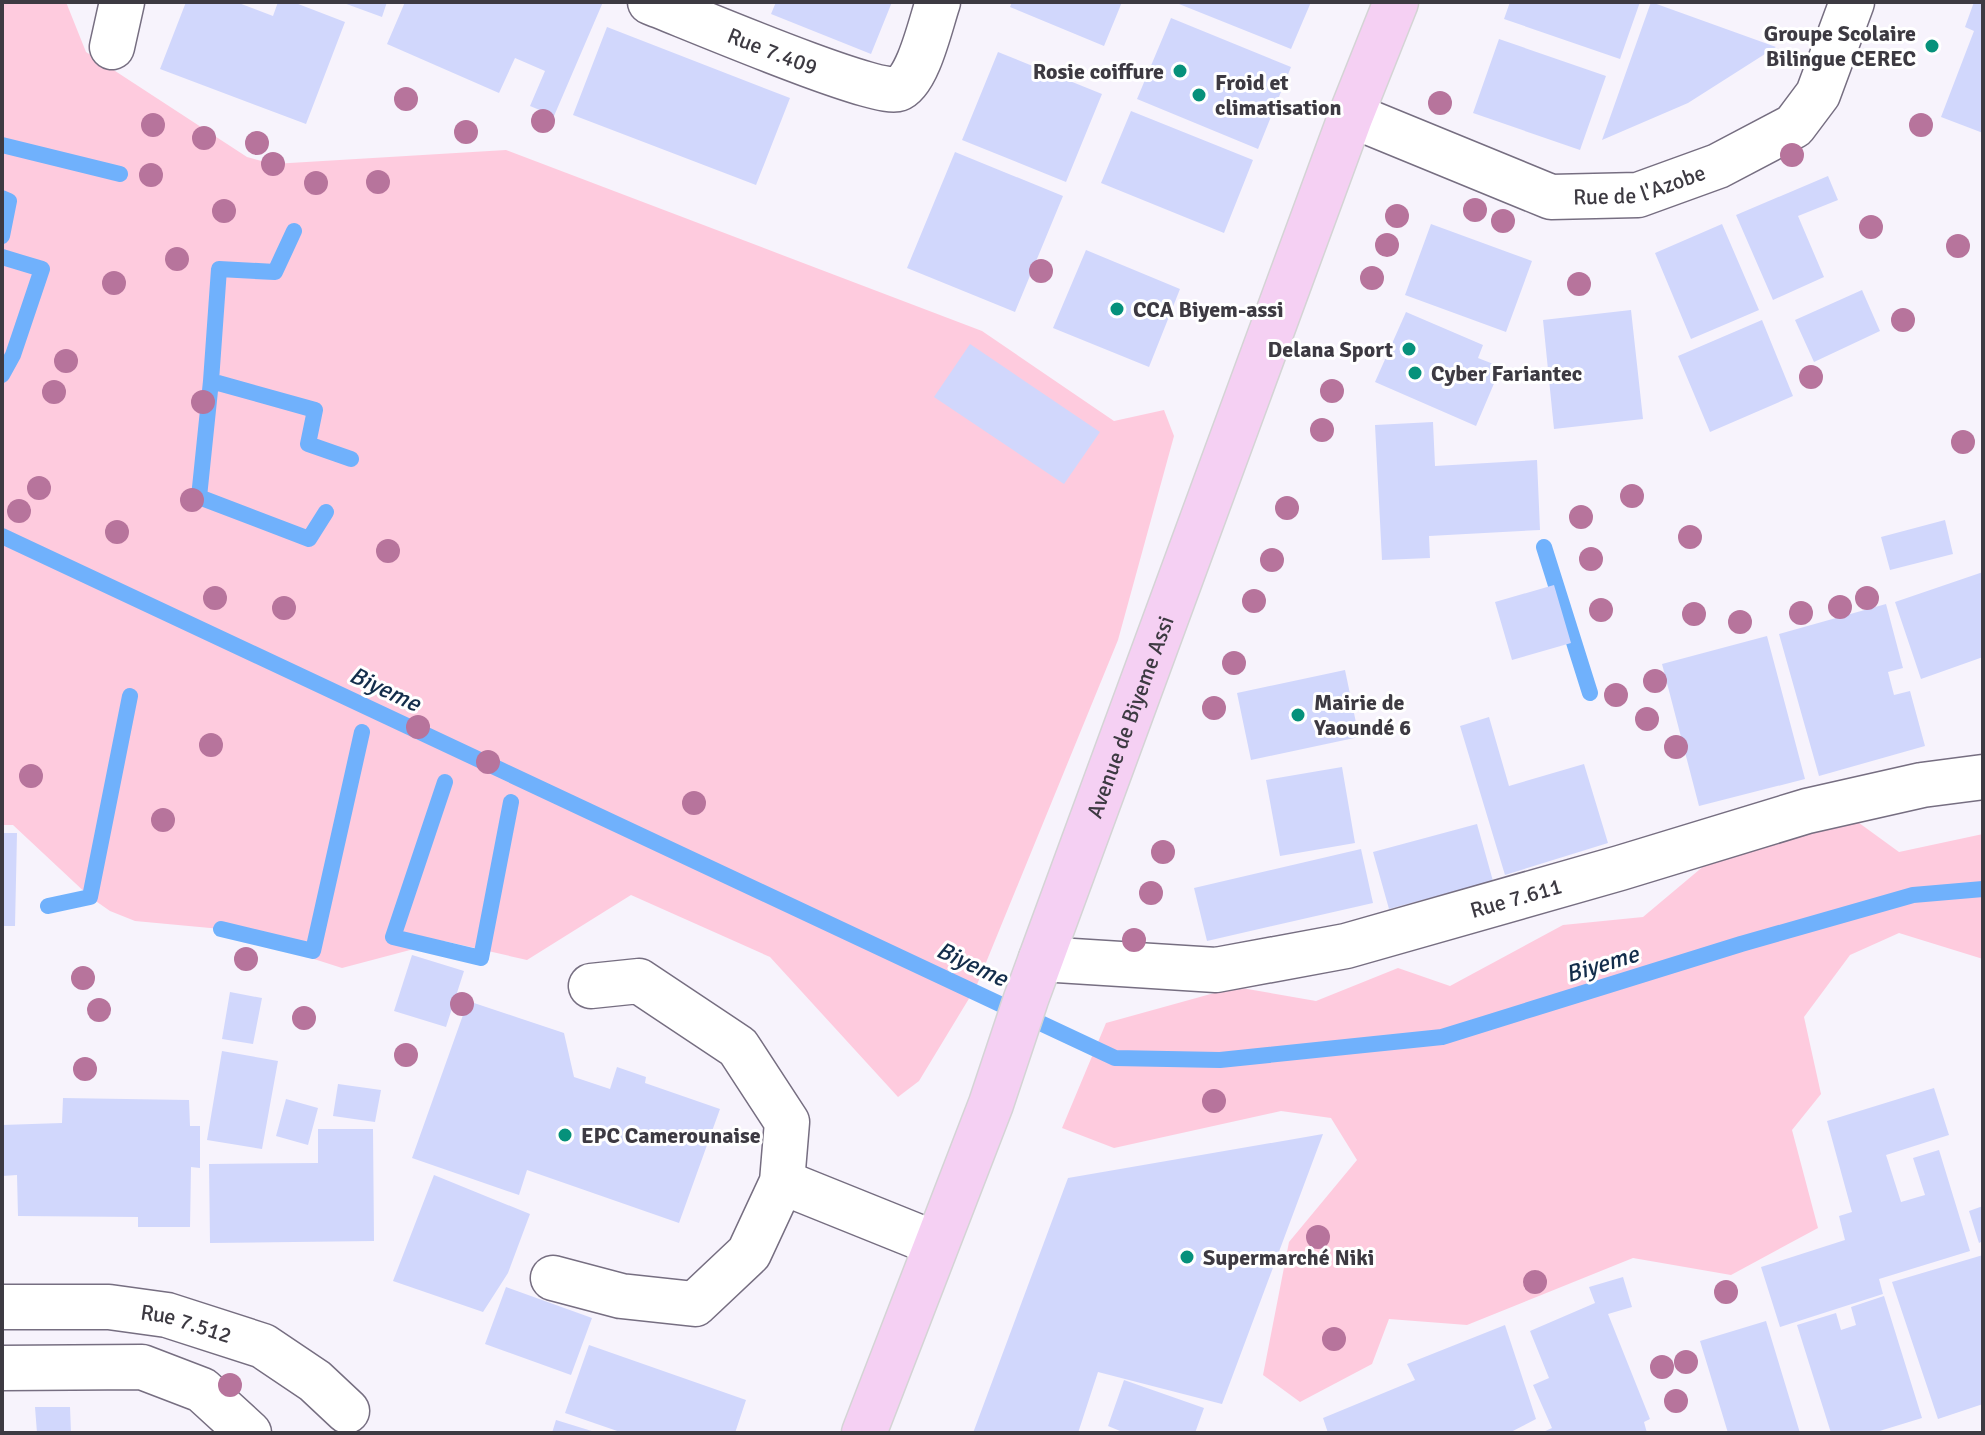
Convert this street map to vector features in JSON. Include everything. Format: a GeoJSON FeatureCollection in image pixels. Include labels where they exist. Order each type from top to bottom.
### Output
{"type":"FeatureCollection","features":[{"type":"Feature","properties":{"kind":"main road","name":"Avenue de Biyeme Assi"},"geometry":{"type":"LineString","coordinates":[[864,1433],[991,1104],[1026,999],[1351,115],[1396,2]]}},
{"type":"Feature","properties":{"kind":"street"},"geometry":{"type":"LineString","coordinates":[[112,47],[122,2]]}},
{"type":"Feature","properties":{"kind":"street","name":"Rue 7.409"},"geometry":{"type":"LineString","coordinates":[[650,2],[850,81],[886,91],[899,89],[912,77],[938,2]]}},
{"type":"Feature","properties":{"kind":"street","name":"Rue de l'Azobe"},"geometry":{"type":"LineString","coordinates":[[1351,115],[1551,197],[1638,195],[1718,166],[1794,126],[1818,94],[1852,2]]}},
{"type":"Feature","properties":{"kind":"street","name":"Rue 7.611"},"geometry":{"type":"LineString","coordinates":[[1041,959],[1216,970],[1346,946],[1560,886],[1807,811],[1922,785],[1983,777]]}},
{"type":"Feature","properties":{"kind":"street"},"geometry":{"type":"LineString","coordinates":[[553,1278],[621,1296],[695,1304],[749,1253],[782,1182],[787,1122],[738,1047],[639,981],[591,986]]}},
{"type":"Feature","properties":{"kind":"street"},"geometry":{"type":"LineString","coordinates":[[782,1182],[936,1244]]}},
{"type":"Feature","properties":{"kind":"street","name":"Rue 7.512"},"geometry":{"type":"LineString","coordinates":[[2,1307],[109,1307],[167,1315],[263,1346],[315,1381],[347,1411]]}},
{"type":"Feature","properties":{"kind":"street"},"geometry":{"type":"LineString","coordinates":[[2,1368],[142,1367],[202,1390],[249,1433]]}},
{"type":"Feature","properties":{"kind":"shaded area"},"geometry":{"type":"Polygon","coordinates":[[[2,2],[66,2],[86,52],[247,157],[273,164],[506,150],[982,331],[1114,421],[1164,410],[1174,436],[1118,640],[976,987],[919,1081],[898,1097],[770,957],[631,895],[527,960],[444,941],[342,968],[221,929],[135,921],[110,911],[90,897],[13,825],[2,825],[2,2]]]}},
{"type":"Feature","properties":{"kind":"shaded area"},"geometry":{"type":"Polygon","coordinates":[[[1855,820],[1899,852],[1983,834],[1983,959],[1899,933],[1850,955],[1804,1017],[1821,1094],[1792,1130],[1818,1228],[1731,1275],[1633,1258],[1467,1325],[1389,1319],[1372,1364],[1300,1402],[1263,1375],[1289,1242],[1357,1160],[1331,1118],[1281,1111],[1114,1148],[1062,1128],[1106,1023],[1236,987],[1316,1001],[1398,968],[1450,986],[1563,925],[1643,917],[1724,849],[1855,820]]]}},
{"type":"Feature","properties":{"kind":"building"},"geometry":{"type":"Polygon","coordinates":[[[186,2],[236,2],[273,16],[278,2],[293,2],[345,22],[306,124],[160,69],[186,2]]]}},
{"type":"Feature","properties":{"kind":"building"},"geometry":{"type":"Polygon","coordinates":[[[341,2],[387,2],[382,17],[341,2]]]}},
{"type":"Feature","properties":{"kind":"building"},"geometry":{"type":"Polygon","coordinates":[[[405,2],[603,2],[554,116],[530,106],[545,71],[515,58],[499,93],[387,44],[405,2]]]}},
{"type":"Feature","properties":{"kind":"building"},"geometry":{"type":"Polygon","coordinates":[[[776,2],[892,2],[871,54],[771,14],[776,2]]]}},
{"type":"Feature","properties":{"kind":"building"},"geometry":{"type":"Polygon","coordinates":[[[1012,2],[1122,2],[1104,46],[1010,7],[1012,2]]]}},
{"type":"Feature","properties":{"kind":"building"},"geometry":{"type":"Polygon","coordinates":[[[1174,2],[1311,2],[1291,49],[1174,2]]]}},
{"type":"Feature","properties":{"kind":"building"},"geometry":{"type":"Polygon","coordinates":[[[1510,2],[1640,2],[1620,59],[1504,19],[1510,2]]]}},
{"type":"Feature","properties":{"kind":"building"},"geometry":{"type":"Polygon","coordinates":[[[1651,2],[1776,47],[1688,103],[1602,140],[1651,2]]]}},
{"type":"Feature","properties":{"kind":"building"},"geometry":{"type":"Polygon","coordinates":[[[1974,2],[1983,2],[1983,133],[1941,117],[1974,31],[1965,27],[1974,2]]]}},
{"type":"Feature","properties":{"kind":"building"},"geometry":{"type":"Polygon","coordinates":[[[1171,18],[1291,67],[1258,149],[1137,99],[1171,18]]]}},
{"type":"Feature","properties":{"kind":"building"},"geometry":{"type":"Polygon","coordinates":[[[607,27],[790,98],[756,185],[573,115],[607,27]]]}},
{"type":"Feature","properties":{"kind":"building"},"geometry":{"type":"Polygon","coordinates":[[[1499,39],[1606,76],[1580,150],[1473,113],[1499,39]]]}},
{"type":"Feature","properties":{"kind":"building"},"geometry":{"type":"Polygon","coordinates":[[[998,52],[1102,94],[1066,182],[962,140],[998,52]]]}},
{"type":"Feature","properties":{"kind":"building"},"geometry":{"type":"Polygon","coordinates":[[[1131,111],[1253,160],[1224,233],[1101,183],[1131,111]]]}},
{"type":"Feature","properties":{"kind":"building"},"geometry":{"type":"Polygon","coordinates":[[[955,152],[1063,196],[1015,312],[907,268],[955,152]]]}},
{"type":"Feature","properties":{"kind":"building"},"geometry":{"type":"Polygon","coordinates":[[[1828,176],[1838,200],[1798,216],[1824,277],[1773,300],[1736,215],[1828,176]]]}},
{"type":"Feature","properties":{"kind":"building"},"geometry":{"type":"Polygon","coordinates":[[[1431,224],[1532,261],[1506,332],[1405,295],[1431,224]]]}},
{"type":"Feature","properties":{"kind":"building"},"geometry":{"type":"Polygon","coordinates":[[[1722,224],[1759,310],[1691,339],[1655,253],[1722,224]]]}},
{"type":"Feature","properties":{"kind":"building","name":"CCA Biyem-assi"},"geometry":{"type":"Polygon","coordinates":[[[1086,250],[1180,289],[1149,367],[1053,328],[1086,250]]]}},
{"type":"Feature","properties":{"kind":"building"},"geometry":{"type":"Polygon","coordinates":[[[1862,290],[1880,331],[1814,362],[1795,320],[1862,290]]]}},
{"type":"Feature","properties":{"kind":"building"},"geometry":{"type":"Polygon","coordinates":[[[1631,310],[1643,419],[1554,429],[1543,320],[1631,310]]]}},
{"type":"Feature","properties":{"kind":"building"},"geometry":{"type":"Polygon","coordinates":[[[1406,312],[1483,345],[1478,358],[1501,367],[1476,426],[1375,382],[1406,312]]]}},
{"type":"Feature","properties":{"kind":"building"},"geometry":{"type":"Polygon","coordinates":[[[1762,320],[1793,396],[1710,432],[1678,356],[1762,320]]]}},
{"type":"Feature","properties":{"kind":"building"},"geometry":{"type":"Polygon","coordinates":[[[970,344],[1100,432],[1064,484],[934,397],[970,344]]]}},
{"type":"Feature","properties":{"kind":"building"},"geometry":{"type":"Polygon","coordinates":[[[1433,422],[1435,466],[1537,460],[1540,530],[1429,536],[1430,558],[1382,560],[1375,425],[1433,422]]]}},
{"type":"Feature","properties":{"kind":"building"},"geometry":{"type":"Polygon","coordinates":[[[1945,520],[1953,554],[1890,570],[1881,537],[1945,520]]]}},
{"type":"Feature","properties":{"kind":"building"},"geometry":{"type":"Polygon","coordinates":[[[1983,572],[1983,657],[1921,679],[1895,602],[1983,572]]]}},
{"type":"Feature","properties":{"kind":"building"},"geometry":{"type":"Polygon","coordinates":[[[1554,585],[1571,643],[1512,660],[1495,602],[1554,585]]]}},
{"type":"Feature","properties":{"kind":"building"},"geometry":{"type":"Polygon","coordinates":[[[1886,604],[1903,668],[1888,672],[1894,695],[1910,691],[1925,746],[1819,776],[1779,634],[1886,604]]]}},
{"type":"Feature","properties":{"kind":"building"},"geometry":{"type":"Polygon","coordinates":[[[1767,636],[1805,779],[1699,806],[1662,664],[1767,636]]]}},
{"type":"Feature","properties":{"kind":"building","name":"Mairie de Yaoundé 6"},"geometry":{"type":"Polygon","coordinates":[[[1345,670],[1359,737],[1251,760],[1237,693],[1345,670]]]}},
{"type":"Feature","properties":{"kind":"building"},"geometry":{"type":"Polygon","coordinates":[[[1489,717],[1509,786],[1584,764],[1608,843],[1505,875],[1460,726],[1489,717]]]}},
{"type":"Feature","properties":{"kind":"building"},"geometry":{"type":"Polygon","coordinates":[[[1342,767],[1355,843],[1280,856],[1266,780],[1342,767]]]}},
{"type":"Feature","properties":{"kind":"building"},"geometry":{"type":"Polygon","coordinates":[[[1477,824],[1493,881],[1389,909],[1373,852],[1477,824]]]}},
{"type":"Feature","properties":{"kind":"building"},"geometry":{"type":"Polygon","coordinates":[[[2,833],[17,833],[15,926],[2,926],[2,833]]]}},
{"type":"Feature","properties":{"kind":"building"},"geometry":{"type":"Polygon","coordinates":[[[1361,849],[1373,903],[1207,941],[1194,888],[1361,849]]]}},
{"type":"Feature","properties":{"kind":"building"},"geometry":{"type":"Polygon","coordinates":[[[412,955],[464,971],[446,1027],[394,1011],[412,955]]]}},
{"type":"Feature","properties":{"kind":"building"},"geometry":{"type":"Polygon","coordinates":[[[230,992],[262,998],[253,1044],[222,1039],[230,992]]]}},
{"type":"Feature","properties":{"kind":"building"},"geometry":{"type":"Polygon","coordinates":[[[468,1001],[564,1033],[574,1077],[610,1089],[617,1067],[646,1077],[645,1083],[720,1109],[679,1223],[527,1170],[519,1195],[412,1158],[468,1001]]]}},
{"type":"Feature","properties":{"kind":"building"},"geometry":{"type":"Polygon","coordinates":[[[222,1051],[278,1061],[262,1149],[207,1140],[222,1051]]]}},
{"type":"Feature","properties":{"kind":"building"},"geometry":{"type":"Polygon","coordinates":[[[338,1084],[381,1090],[375,1122],[333,1116],[338,1084]]]}},
{"type":"Feature","properties":{"kind":"building"},"geometry":{"type":"Polygon","coordinates":[[[1934,1088],[1949,1135],[1886,1155],[1901,1202],[1925,1195],[1913,1158],[1939,1150],[1970,1251],[1879,1279],[1883,1294],[1780,1327],[1761,1267],[1845,1240],[1839,1216],[1852,1212],[1827,1121],[1934,1088]]]}},
{"type":"Feature","properties":{"kind":"building"},"geometry":{"type":"Polygon","coordinates":[[[63,1098],[189,1100],[190,1126],[200,1126],[200,1168],[191,1167],[190,1227],[138,1227],[138,1217],[18,1216],[17,1175],[2,1176],[2,1125],[62,1123],[63,1098]]]}},
{"type":"Feature","properties":{"kind":"building"},"geometry":{"type":"Polygon","coordinates":[[[286,1099],[318,1108],[308,1145],[276,1136],[286,1099]]]}},
{"type":"Feature","properties":{"kind":"building"},"geometry":{"type":"Polygon","coordinates":[[[318,1129],[373,1129],[374,1241],[210,1243],[209,1164],[318,1163],[318,1129]]]}},
{"type":"Feature","properties":{"kind":"building"},"geometry":{"type":"Polygon","coordinates":[[[1323,1134],[1222,1404],[1098,1372],[1078,1433],[973,1433],[1068,1178],[1323,1134]]]}},
{"type":"Feature","properties":{"kind":"building"},"geometry":{"type":"Polygon","coordinates":[[[434,1175],[530,1214],[508,1273],[483,1312],[393,1281],[434,1175]]]}},
{"type":"Feature","properties":{"kind":"building"},"geometry":{"type":"Polygon","coordinates":[[[1983,1206],[1983,1241],[1979,1243],[1969,1211],[1983,1206]]]}},
{"type":"Feature","properties":{"kind":"building"},"geometry":{"type":"Polygon","coordinates":[[[1983,1255],[1983,1404],[1938,1419],[1892,1282],[1983,1255]]]}},
{"type":"Feature","properties":{"kind":"building"},"geometry":{"type":"Polygon","coordinates":[[[1623,1277],[1632,1307],[1608,1314],[1650,1419],[1644,1422],[1647,1433],[1541,1433],[1552,1428],[1533,1385],[1549,1378],[1530,1331],[1595,1303],[1589,1287],[1623,1277]]]}},
{"type":"Feature","properties":{"kind":"building"},"geometry":{"type":"Polygon","coordinates":[[[506,1287],[592,1318],[571,1375],[485,1344],[506,1287]]]}},
{"type":"Feature","properties":{"kind":"building"},"geometry":{"type":"Polygon","coordinates":[[[1884,1296],[1922,1418],[1873,1433],[1831,1433],[1797,1325],[1836,1313],[1841,1330],[1856,1325],[1851,1307],[1884,1296]]]}},
{"type":"Feature","properties":{"kind":"building"},"geometry":{"type":"Polygon","coordinates":[[[1766,1321],[1800,1433],[1728,1433],[1700,1341],[1766,1321]]]}},
{"type":"Feature","properties":{"kind":"building"},"geometry":{"type":"Polygon","coordinates":[[[1505,1325],[1536,1419],[1509,1433],[1328,1433],[1323,1418],[1415,1380],[1407,1364],[1505,1325]]]}},
{"type":"Feature","properties":{"kind":"building"},"geometry":{"type":"Polygon","coordinates":[[[589,1345],[746,1400],[735,1433],[623,1433],[565,1413],[589,1345]]]}},
{"type":"Feature","properties":{"kind":"building"},"geometry":{"type":"Polygon","coordinates":[[[1124,1380],[1204,1408],[1195,1433],[1125,1433],[1108,1426],[1124,1380]]]}},
{"type":"Feature","properties":{"kind":"building"},"geometry":{"type":"Polygon","coordinates":[[[35,1407],[70,1407],[71,1433],[37,1433],[35,1407]]]}},
{"type":"Feature","properties":{"kind":"building"},"geometry":{"type":"Polygon","coordinates":[[[556,1420],[595,1432],[595,1433],[552,1433],[556,1420]]]}},
{"type":"Feature","properties":{"kind":"waterway"},"geometry":{"type":"LineString","coordinates":[[2,145],[120,174]]}},
{"type":"Feature","properties":{"kind":"waterway"},"geometry":{"type":"LineString","coordinates":[[2,198],[9,201],[2,236]]}},
{"type":"Feature","properties":{"kind":"waterway"},"geometry":{"type":"LineString","coordinates":[[294,231],[275,272],[219,269],[199,497],[309,539],[326,512]]}},
{"type":"Feature","properties":{"kind":"waterway"},"geometry":{"type":"LineString","coordinates":[[2,257],[42,269],[13,355],[2,375]]}},
{"type":"Feature","properties":{"kind":"waterway"},"geometry":{"type":"LineString","coordinates":[[211,381],[315,410],[308,444],[351,459]]}},
{"type":"Feature","properties":{"kind":"waterway","name":"Biyeme"},"geometry":{"type":"LineString","coordinates":[[2,536],[1115,1058],[1220,1060],[1442,1037],[1741,944],[1913,895],[1983,889]]}},
{"type":"Feature","properties":{"kind":"waterway"},"geometry":{"type":"LineString","coordinates":[[1544,547],[1590,693]]}},
{"type":"Feature","properties":{"kind":"waterway"},"geometry":{"type":"LineString","coordinates":[[48,906],[90,897],[130,696]]}},
{"type":"Feature","properties":{"kind":"waterway"},"geometry":{"type":"LineString","coordinates":[[221,929],[313,951],[362,732]]}},
{"type":"Feature","properties":{"kind":"waterway"},"geometry":{"type":"LineString","coordinates":[[445,782],[393,937],[481,958],[511,802]]}},
{"type":"Feature","properties":{"kind":"place","name":"Groupe Scolaire Bilingue CEREC"},"geometry":{"type":"Point","coordinates":[1932,46]}},
{"type":"Feature","properties":{"kind":"place","name":"Rosie coiffure"},"geometry":{"type":"Point","coordinates":[1180,71]}},
{"type":"Feature","properties":{"kind":"place","name":"Froid et climatisation"},"geometry":{"type":"Point","coordinates":[1199,95]}},
{"type":"Feature","properties":{"kind":"place","name":"CCA Biyem-assi"},"geometry":{"type":"Point","coordinates":[1117,309]}},
{"type":"Feature","properties":{"kind":"place","name":"Delana Sport"},"geometry":{"type":"Point","coordinates":[1409,349]}},
{"type":"Feature","properties":{"kind":"place","name":"Cyber Fariantec"},"geometry":{"type":"Point","coordinates":[1415,373]}},
{"type":"Feature","properties":{"kind":"place","name":"Mairie de Yaoundé 6"},"geometry":{"type":"Point","coordinates":[1298,715]}},
{"type":"Feature","properties":{"kind":"place","name":"EPC Camerounaise"},"geometry":{"type":"Point","coordinates":[565,1135]}},
{"type":"Feature","properties":{"kind":"place","name":"Supermarché Niki"},"geometry":{"type":"Point","coordinates":[1187,1257]}}]}
